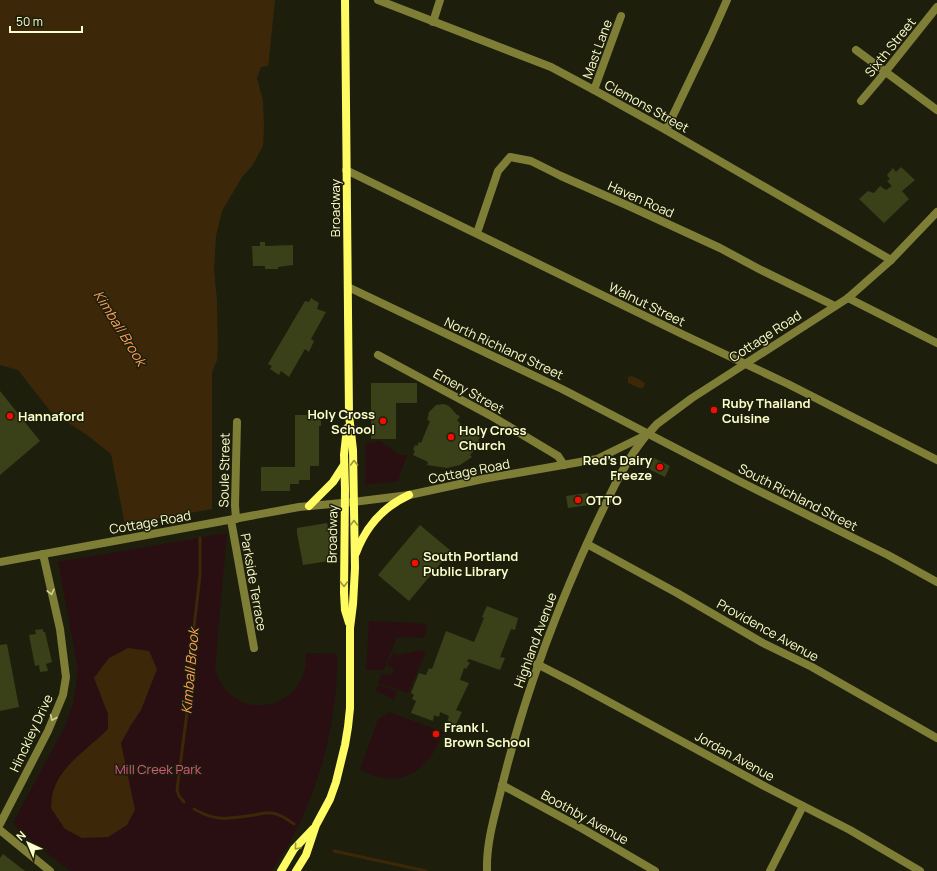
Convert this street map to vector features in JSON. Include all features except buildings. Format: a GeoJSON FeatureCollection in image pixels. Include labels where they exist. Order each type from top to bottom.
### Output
{"type":"FeatureCollection","features":[{"type":"Feature","properties":{"kind":"main road","name":"Broadway"},"geometry":{"type":"LineString","coordinates":[[296,871],[306,854],[316,825],[330,799],[336,782],[345,745],[350,708],[350,628],[354,590],[355,556],[353,450],[349,415],[345,0]]}},
{"type":"Feature","properties":{"kind":"main road","name":"Broadway"},"geometry":{"type":"LineString","coordinates":[[349,415],[344,455],[344,593],[345,610],[350,628]]}},
{"type":"Feature","properties":{"kind":"main road"},"geometry":{"type":"LineString","coordinates":[[309,506],[333,482],[344,465]]}},
{"type":"Feature","properties":{"kind":"main road"},"geometry":{"type":"LineString","coordinates":[[355,556],[366,532],[378,515],[397,501],[409,495]]}},
{"type":"Feature","properties":{"kind":"main road","name":"Broadway"},"geometry":{"type":"LineString","coordinates":[[281,871],[294,850],[316,825]]}},
{"type":"Feature","properties":{"kind":"street","name":"Clemons Street"},"geometry":{"type":"LineString","coordinates":[[378,0],[551,67],[666,130],[891,260]]}},
{"type":"Feature","properties":{"kind":"street"},"geometry":{"type":"LineString","coordinates":[[434,22],[440,0]]}},
{"type":"Feature","properties":{"kind":"street"},"geometry":{"type":"LineString","coordinates":[[666,130],[727,0]]}},
{"type":"Feature","properties":{"kind":"street","name":"Sixth Street"},"geometry":{"type":"LineString","coordinates":[[861,101],[937,7]]}},
{"type":"Feature","properties":{"kind":"street","name":"Mast Lane"},"geometry":{"type":"LineString","coordinates":[[594,90],[621,16]]}},
{"type":"Feature","properties":{"kind":"street"},"geometry":{"type":"LineString","coordinates":[[856,50],[885,73],[937,110]]}},
{"type":"Feature","properties":{"kind":"street","name":"Haven Road"},"geometry":{"type":"LineString","coordinates":[[477,233],[498,171],[510,157],[531,161],[720,248],[835,306]]}},
{"type":"Feature","properties":{"kind":"street","name":"Walnut Street"},"geometry":{"type":"LineString","coordinates":[[346,170],[684,335],[745,363],[937,460]]}},
{"type":"Feature","properties":{"kind":"street","name":"Cottage Road"},"geometry":{"type":"LineString","coordinates":[[0,562],[309,506],[409,495],[483,479],[597,459],[648,434],[657,424],[692,398],[848,298],[891,260],[937,212]]}},
{"type":"Feature","properties":{"kind":"street","name":"North Richland Street"},"geometry":{"type":"LineString","coordinates":[[348,287],[562,389],[648,434]]}},
{"type":"Feature","properties":{"kind":"street"},"geometry":{"type":"LineString","coordinates":[[848,298],[937,343]]}},
{"type":"Feature","properties":{"kind":"street","name":"Emery Street"},"geometry":{"type":"LineString","coordinates":[[378,356],[493,417],[558,456],[564,465]]}},
{"type":"Feature","properties":{"kind":"street","name":"Soule Street"},"geometry":{"type":"LineString","coordinates":[[234,519],[237,422]]}},
{"type":"Feature","properties":{"kind":"street","name":"Highland Avenue"},"geometry":{"type":"LineString","coordinates":[[487,871],[490,834],[516,732],[537,664],[569,582],[619,475],[635,450],[648,434]]}},
{"type":"Feature","properties":{"kind":"street","name":"South Richland Street"},"geometry":{"type":"LineString","coordinates":[[648,434],[888,555],[937,582]]}},
{"type":"Feature","properties":{"kind":"street","name":"Parkside Terrace"},"geometry":{"type":"LineString","coordinates":[[234,519],[254,648]]}},
{"type":"Feature","properties":{"kind":"street","name":"Providence Avenue"},"geometry":{"type":"LineString","coordinates":[[587,544],[677,593],[763,643],[812,667],[937,738]]}},
{"type":"Feature","properties":{"kind":"street","name":"Hinckley Drive"},"geometry":{"type":"LineString","coordinates":[[0,824],[48,731],[63,695],[66,677],[60,629],[43,554]]}},
{"type":"Feature","properties":{"kind":"street","name":"Jordan Avenue"},"geometry":{"type":"LineString","coordinates":[[537,664],[739,773],[850,830],[920,871]]}},
{"type":"Feature","properties":{"kind":"street","name":"Boothby Avenue"},"geometry":{"type":"LineString","coordinates":[[502,785],[583,829],[655,871]]}},
{"type":"Feature","properties":{"kind":"street"},"geometry":{"type":"LineString","coordinates":[[770,871],[803,806]]}},
{"type":"Feature","properties":{"kind":"street"},"geometry":{"type":"LineString","coordinates":[[0,830],[50,871]]}},
{"type":"Feature","properties":{"kind":"green space"},"geometry":{"type":"Polygon","coordinates":[[[380,441],[399,455],[407,455],[398,481],[365,485],[365,444],[380,441]]]}},
{"type":"Feature","properties":{"kind":"green space","name":"Mill Creek Park"},"geometry":{"type":"Polygon","coordinates":[[[227,533],[215,668],[223,686],[236,699],[251,705],[267,705],[282,699],[295,689],[304,673],[306,653],[337,654],[337,681],[334,710],[328,739],[321,768],[300,823],[271,871],[70,871],[18,830],[14,822],[65,726],[74,701],[77,664],[58,562],[227,533]]]}},
{"type":"Feature","properties":{"kind":"green space"},"geometry":{"type":"Polygon","coordinates":[[[369,621],[422,623],[427,626],[424,638],[397,637],[384,670],[366,670],[369,621]]]}},
{"type":"Feature","properties":{"kind":"green space"},"geometry":{"type":"Polygon","coordinates":[[[421,650],[426,652],[408,693],[378,683],[382,673],[391,676],[394,669],[387,665],[393,653],[399,655],[421,650]]]}},
{"type":"Feature","properties":{"kind":"green space"},"geometry":{"type":"Polygon","coordinates":[[[379,685],[397,691],[394,700],[375,690],[379,685]]]}},
{"type":"Feature","properties":{"kind":"green space"},"geometry":{"type":"Polygon","coordinates":[[[389,712],[443,732],[437,746],[421,767],[411,774],[400,778],[374,776],[360,769],[378,719],[389,712]]]}},
{"type":"Feature","properties":{"kind":"water"},"geometry":{"type":"Polygon","coordinates":[[[0,0],[275,0],[266,88],[266,146],[228,213],[217,360],[212,373],[212,509],[125,525],[111,454],[87,435],[50,411],[18,370],[0,365],[0,0]]]}},
{"type":"Feature","properties":{"kind":"water"},"geometry":{"type":"Polygon","coordinates":[[[632,376],[645,384],[643,388],[639,388],[628,383],[628,377],[632,376]]]}},
{"type":"Feature","properties":{"kind":"water"},"geometry":{"type":"Polygon","coordinates":[[[128,648],[149,651],[157,669],[141,710],[121,743],[135,810],[127,825],[108,837],[82,838],[65,829],[51,808],[52,794],[62,773],[108,729],[108,714],[94,678],[109,658],[128,648]]]}},
{"type":"Feature","properties":{"kind":"pier"},"geometry":{"type":"Polygon","coordinates":[[[268,66],[268,146],[230,214],[227,229],[227,251],[220,356],[218,356],[217,300],[214,270],[216,236],[222,211],[242,177],[252,166],[263,146],[263,101],[257,78],[261,67],[268,66]]]}},
{"type":"Feature","properties":{"kind":"waterway","name":"Kimball Brook"},"geometry":{"type":"LineString","coordinates":[[184,802],[179,796],[177,790],[189,697],[193,636],[200,575],[200,538]]}},
{"type":"Feature","properties":{"kind":"waterway","name":"Kimball Brook"},"geometry":{"type":"LineString","coordinates":[[194,809],[216,818],[237,818],[272,813],[281,816],[294,824]]}},
{"type":"Feature","properties":{"kind":"waterway","name":"Kimball Brook"},"geometry":{"type":"LineString","coordinates":[[334,851],[426,871]]}},
{"type":"Feature","properties":{"kind":"place","name":"Ruby Thailand Cuisine"},"geometry":{"type":"Point","coordinates":[714,410]}},
{"type":"Feature","properties":{"kind":"place","name":"Hannaford"},"geometry":{"type":"Point","coordinates":[10,416]}},
{"type":"Feature","properties":{"kind":"place","name":"Holy Cross School"},"geometry":{"type":"Point","coordinates":[383,421]}},
{"type":"Feature","properties":{"kind":"place","name":"Holy Cross Church"},"geometry":{"type":"Point","coordinates":[451,437]}},
{"type":"Feature","properties":{"kind":"place","name":"Red's Dairy Freeze"},"geometry":{"type":"Point","coordinates":[660,467]}},
{"type":"Feature","properties":{"kind":"place","name":"OTTO"},"geometry":{"type":"Point","coordinates":[578,500]}},
{"type":"Feature","properties":{"kind":"place","name":"South Portland Public Library"},"geometry":{"type":"Point","coordinates":[415,563]}},
{"type":"Feature","properties":{"kind":"place","name":"Frank I. Brown School"},"geometry":{"type":"Point","coordinates":[436,734]}}]}
